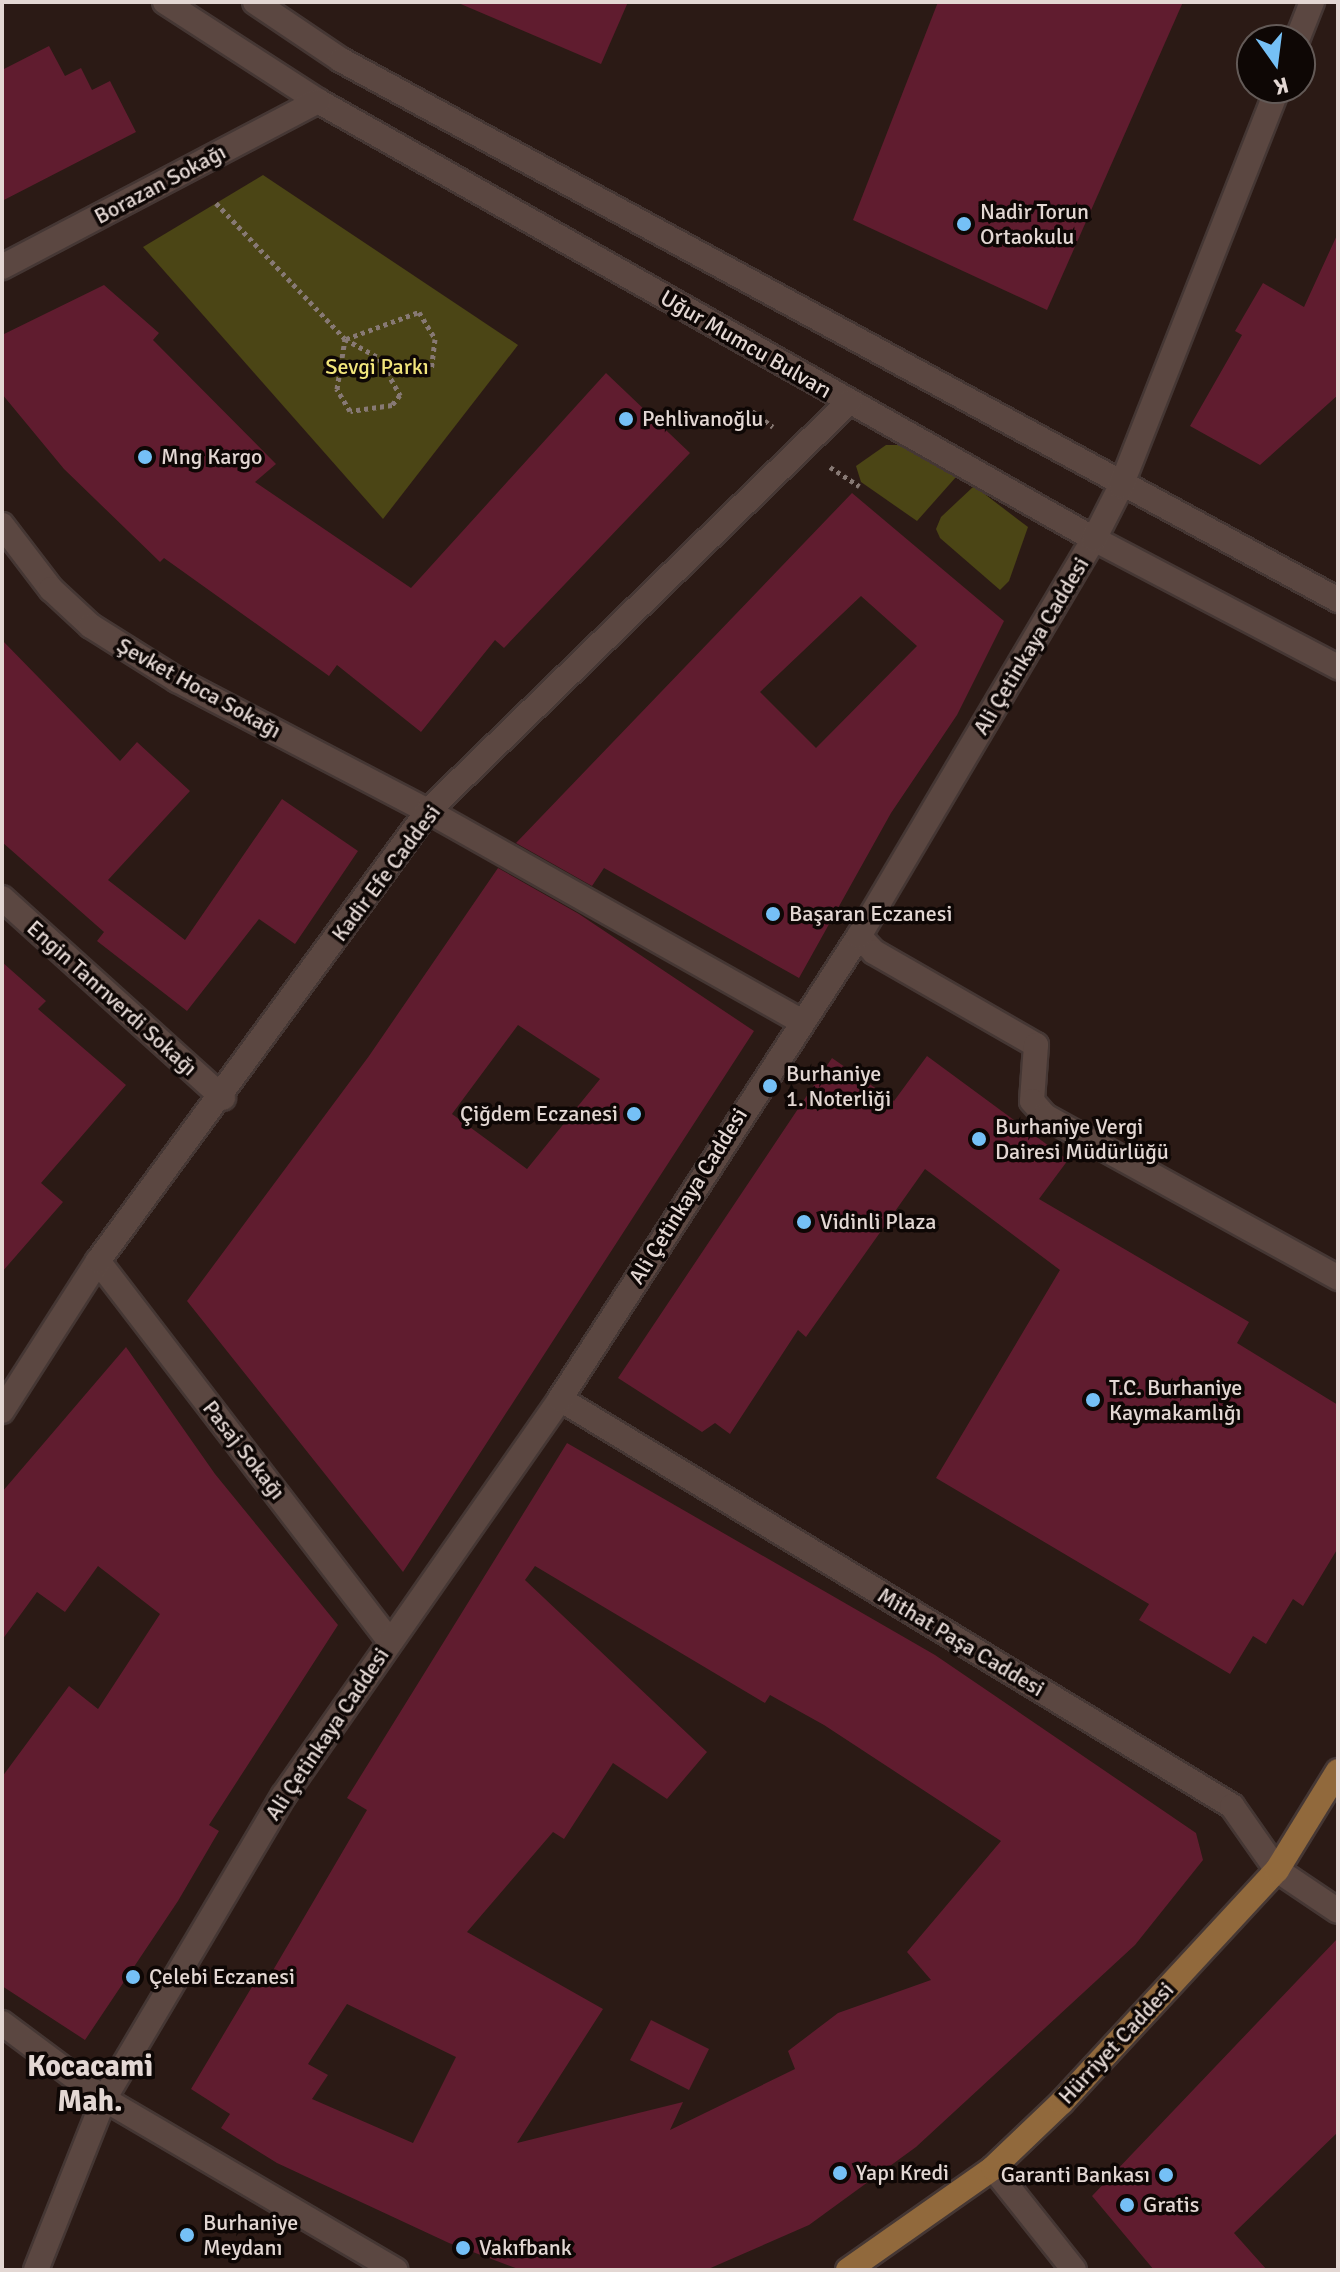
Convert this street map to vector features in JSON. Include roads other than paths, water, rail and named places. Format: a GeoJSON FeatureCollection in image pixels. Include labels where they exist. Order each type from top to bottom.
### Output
{"type":"FeatureCollection","features":[{"type":"Feature","properties":{"kind":"main road","name":"Hürriyet Caddesi"},"geometry":{"type":"LineString","coordinates":[[848,2270],[993,2168],[1062,2102],[1277,1870],[1338,1771]]}},
{"type":"Feature","properties":{"kind":"street","name":"Uğur Mumcu Bulvarı"},"geometry":{"type":"LineString","coordinates":[[165,2],[318,101],[1094,539],[1338,667]]}},
{"type":"Feature","properties":{"kind":"street"},"geometry":{"type":"LineString","coordinates":[[255,2],[341,60],[1121,486],[1338,600]]}},
{"type":"Feature","properties":{"kind":"street"},"geometry":{"type":"LineString","coordinates":[[1303,24],[1312,2]]}},
{"type":"Feature","properties":{"kind":"street","name":"Borazan Sokağı"},"geometry":{"type":"LineString","coordinates":[[2,267],[318,101]]}},
{"type":"Feature","properties":{"kind":"street","name":"Ali Çetinkaya Caddesi"},"geometry":{"type":"LineString","coordinates":[[36,2270],[104,2099],[284,1795],[389,1640],[560,1399],[800,1021],[859,936],[1094,539],[1121,486],[1272,104]]}},
{"type":"Feature","properties":{"kind":"street","name":"Kadir Efe Caddesi"},"geometry":{"type":"LineString","coordinates":[[2,1411],[98,1261],[223,1098],[428,811],[849,402]]}},
{"type":"Feature","properties":{"kind":"street","name":"Şevket Hoca Sokağı"},"geometry":{"type":"LineString","coordinates":[[2,525],[51,589],[91,626],[177,680],[428,811],[800,1021]]}},
{"type":"Feature","properties":{"kind":"street","name":"Engin Tanrıverdi Sokağı"},"geometry":{"type":"LineString","coordinates":[[2,898],[223,1098]]}},
{"type":"Feature","properties":{"kind":"street"},"geometry":{"type":"LineString","coordinates":[[859,936],[874,952],[1036,1045],[1032,1101],[1045,1116],[1338,1278]]}},
{"type":"Feature","properties":{"kind":"street","name":"Pasaj Sokağı"},"geometry":{"type":"LineString","coordinates":[[98,1261],[389,1640]]}},
{"type":"Feature","properties":{"kind":"street","name":"Mithat Paşa Caddesi"},"geometry":{"type":"LineString","coordinates":[[560,1399],[1232,1806],[1277,1870],[1338,1911]]}},
{"type":"Feature","properties":{"kind":"street"},"geometry":{"type":"LineString","coordinates":[[2,2023],[104,2099],[396,2270]]}},
{"type":"Feature","properties":{"kind":"street"},"geometry":{"type":"LineString","coordinates":[[993,2168],[1074,2270]]}},
{"type":"Feature","properties":{"kind":"place","name":"Nadir Torun Ortaokulu"},"geometry":{"type":"Point","coordinates":[964,224]}},
{"type":"Feature","properties":{"kind":"place","name":"Pehlivanoğlu"},"geometry":{"type":"Point","coordinates":[626,419]}},
{"type":"Feature","properties":{"kind":"place","name":"Mng Kargo"},"geometry":{"type":"Point","coordinates":[145,457]}},
{"type":"Feature","properties":{"kind":"place","name":"Başaran Eczanesi"},"geometry":{"type":"Point","coordinates":[773,914]}},
{"type":"Feature","properties":{"kind":"place","name":"Burhaniye 1. Noterliği"},"geometry":{"type":"Point","coordinates":[770,1086]}},
{"type":"Feature","properties":{"kind":"place","name":"Çiğdem Eczanesi"},"geometry":{"type":"Point","coordinates":[634,1114]}},
{"type":"Feature","properties":{"kind":"place","name":"Burhaniye Vergi Dairesi Müdürlüğü"},"geometry":{"type":"Point","coordinates":[979,1139]}},
{"type":"Feature","properties":{"kind":"place","name":"Vidinli Plaza"},"geometry":{"type":"Point","coordinates":[804,1222]}},
{"type":"Feature","properties":{"kind":"place","name":"T.C. Burhaniye Kaymakamlığı"},"geometry":{"type":"Point","coordinates":[1093,1400]}},
{"type":"Feature","properties":{"kind":"place","name":"Çelebi Eczanesi"},"geometry":{"type":"Point","coordinates":[133,1977]}},
{"type":"Feature","properties":{"kind":"place","name":"Yapı Kredi"},"geometry":{"type":"Point","coordinates":[840,2173]}},
{"type":"Feature","properties":{"kind":"place","name":"Garanti Bankası"},"geometry":{"type":"Point","coordinates":[1166,2175]}},
{"type":"Feature","properties":{"kind":"place","name":"Gratis"},"geometry":{"type":"Point","coordinates":[1127,2205]}},
{"type":"Feature","properties":{"kind":"place","name":"Burhaniye Meydanı"},"geometry":{"type":"Point","coordinates":[187,2235]}},
{"type":"Feature","properties":{"kind":"place","name":"Vakıfbank"},"geometry":{"type":"Point","coordinates":[463,2248]}},
{"type":"Feature","properties":{"kind":"district","name":"Kocacami Mah."},"geometry":{"type":"Point","coordinates":[90,2084]}},
{"type":"Feature","properties":{"kind":"park label","name":"Sevgi Parkı"},"geometry":{"type":"Point","coordinates":[377,367]}}]}
